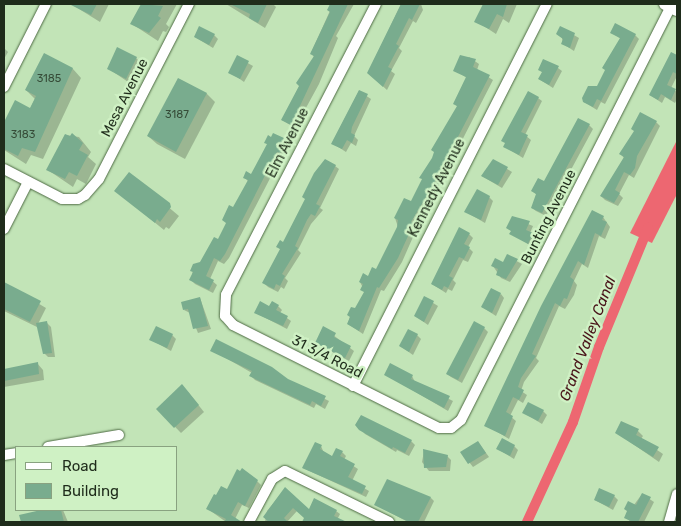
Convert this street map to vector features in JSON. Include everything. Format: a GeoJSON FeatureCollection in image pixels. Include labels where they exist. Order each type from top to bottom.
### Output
{"type":"FeatureCollection","features":[{"type":"Feature","properties":{"kind":"street"},"geometry":{"type":"LineString","coordinates":[[4,87],[46,4]]}},
{"type":"Feature","properties":{"kind":"street","name":"Mesa Avenue"},"geometry":{"type":"LineString","coordinates":[[28,182],[62,199],[78,199],[86,195],[99,179],[189,4]]}},
{"type":"Feature","properties":{"kind":"street","name":"Elm Avenue"},"geometry":{"type":"LineString","coordinates":[[226,294],[376,4]]}},
{"type":"Feature","properties":{"kind":"street","name":"Kennedy Avenue"},"geometry":{"type":"LineString","coordinates":[[353,386],[547,4]]}},
{"type":"Feature","properties":{"kind":"street","name":"Bunting Avenue"},"geometry":{"type":"LineString","coordinates":[[439,428],[451,428],[461,420],[671,6]]}},
{"type":"Feature","properties":{"kind":"street"},"geometry":{"type":"LineString","coordinates":[[4,169],[28,182],[4,229]]}},
{"type":"Feature","properties":{"kind":"street","name":"31 3/4 Road"},"geometry":{"type":"LineString","coordinates":[[226,294],[225,316],[233,325],[439,428]]}},
{"type":"Feature","properties":{"kind":"street"},"geometry":{"type":"LineString","coordinates":[[54,446],[119,435]]}},
{"type":"Feature","properties":{"kind":"street"},"geometry":{"type":"LineString","coordinates":[[249,522],[272,479],[285,472],[389,522]]}},
{"type":"Feature","properties":{"kind":"street"},"geometry":{"type":"LineString","coordinates":[[669,522],[677,494]]}},
{"type":"Feature","properties":{"kind":"shaded area"},"geometry":{"type":"Polygon","coordinates":[[[677,140],[677,194],[652,243],[630,233],[677,140]]]}},
{"type":"Feature","properties":{"kind":"building"},"geometry":{"type":"Polygon","coordinates":[[[69,4],[97,4],[91,15],[69,4]]]}},
{"type":"Feature","properties":{"kind":"building"},"geometry":{"type":"Polygon","coordinates":[[[141,4],[163,6],[158,16],[161,18],[149,33],[130,24],[141,4]]]}},
{"type":"Feature","properties":{"kind":"building"},"geometry":{"type":"Polygon","coordinates":[[[230,4],[267,4],[258,23],[249,18],[250,14],[230,4]]]}},
{"type":"Feature","properties":{"kind":"building"},"geometry":{"type":"Polygon","coordinates":[[[330,4],[348,4],[291,125],[281,120],[299,86],[296,83],[314,56],[310,54],[330,12],[327,10],[330,4]]]}},
{"type":"Feature","properties":{"kind":"building"},"geometry":{"type":"Polygon","coordinates":[[[401,4],[420,4],[412,20],[409,18],[396,44],[399,46],[388,67],[392,69],[383,87],[367,73],[401,4]]]}},
{"type":"Feature","properties":{"kind":"building"},"geometry":{"type":"Polygon","coordinates":[[[483,4],[507,4],[503,17],[497,14],[489,29],[474,22],[483,4]]]}},
{"type":"Feature","properties":{"kind":"building"},"geometry":{"type":"Polygon","coordinates":[[[615,23],[636,34],[601,101],[597,99],[593,107],[583,102],[582,98],[588,86],[597,86],[605,70],[602,68],[620,38],[610,33],[615,23]]]}},
{"type":"Feature","properties":{"kind":"building"},"geometry":{"type":"Polygon","coordinates":[[[199,26],[215,34],[209,45],[194,37],[199,26]]]}},
{"type":"Feature","properties":{"kind":"building"},"geometry":{"type":"Polygon","coordinates":[[[560,26],[575,33],[570,48],[561,44],[563,39],[556,34],[560,26]]]}},
{"type":"Feature","properties":{"kind":"building"},"geometry":{"type":"Polygon","coordinates":[[[117,47],[137,57],[126,79],[107,69],[117,47]]]}},
{"type":"Feature","properties":{"kind":"building"},"geometry":{"type":"Polygon","coordinates":[[[671,52],[677,55],[677,74],[673,72],[667,85],[676,89],[671,100],[661,94],[658,100],[649,95],[671,52]]]}},
{"type":"Feature","properties":{"kind":"building"},"geometry":{"type":"Polygon","coordinates":[[[44,53],[73,68],[35,152],[22,148],[18,156],[4,149],[4,122],[15,100],[30,108],[36,96],[25,90],[44,53]]]}},
{"type":"Feature","properties":{"kind":"building"},"geometry":{"type":"Polygon","coordinates":[[[237,55],[249,61],[240,79],[228,73],[237,55]]]}},
{"type":"Feature","properties":{"kind":"building"},"geometry":{"type":"Polygon","coordinates":[[[460,55],[476,59],[473,67],[490,75],[431,189],[411,222],[414,223],[398,258],[379,288],[377,287],[359,331],[347,324],[350,317],[347,315],[351,307],[355,308],[364,292],[360,290],[363,284],[359,282],[363,273],[368,276],[372,267],[376,269],[397,227],[398,220],[394,218],[404,198],[411,201],[422,179],[419,178],[432,158],[434,152],[431,150],[457,106],[453,104],[466,77],[453,71],[460,55]]]}},
{"type":"Feature","properties":{"kind":"building"},"geometry":{"type":"Polygon","coordinates":[[[543,59],[559,66],[549,85],[538,79],[542,72],[538,70],[543,59]]]}},
{"type":"Feature","properties":{"kind":"building"},"geometry":{"type":"Polygon","coordinates":[[[178,78],[207,93],[176,152],[147,136],[178,78]]]}},
{"type":"Feature","properties":{"kind":"building"},"geometry":{"type":"Polygon","coordinates":[[[359,90],[368,94],[352,127],[351,133],[355,135],[352,143],[347,140],[342,149],[331,144],[359,90]]]}},
{"type":"Feature","properties":{"kind":"building"},"geometry":{"type":"Polygon","coordinates":[[[528,91],[539,97],[521,132],[528,135],[519,155],[503,147],[505,143],[501,141],[528,91]]]}},
{"type":"Feature","properties":{"kind":"building"},"geometry":{"type":"Polygon","coordinates":[[[640,112],[657,121],[637,156],[635,168],[630,175],[624,172],[615,190],[620,193],[614,203],[600,196],[624,157],[619,154],[634,131],[631,129],[640,112]]]}},
{"type":"Feature","properties":{"kind":"building"},"geometry":{"type":"Polygon","coordinates":[[[578,118],[590,124],[542,213],[531,208],[536,194],[531,191],[538,178],[544,181],[578,118]]]}},
{"type":"Feature","properties":{"kind":"building"},"geometry":{"type":"Polygon","coordinates":[[[72,133],[83,143],[79,150],[88,155],[77,176],[69,172],[65,179],[46,170],[65,134],[70,136],[72,133]]]}},
{"type":"Feature","properties":{"kind":"building"},"geometry":{"type":"Polygon","coordinates":[[[273,133],[284,138],[281,145],[283,146],[280,153],[277,152],[225,254],[220,261],[214,258],[206,276],[214,280],[209,290],[189,280],[193,272],[190,271],[193,264],[200,262],[214,237],[218,239],[226,223],[222,220],[229,205],[233,207],[248,180],[243,178],[246,171],[251,174],[267,144],[264,143],[268,135],[271,137],[273,133]]]}},
{"type":"Feature","properties":{"kind":"building"},"geometry":{"type":"Polygon","coordinates":[[[325,159],[336,165],[316,204],[320,206],[315,216],[311,214],[307,220],[295,246],[298,248],[282,274],[285,276],[280,286],[276,284],[274,289],[262,283],[280,249],[276,247],[280,240],[283,242],[305,199],[302,197],[314,173],[325,159]]]}},
{"type":"Feature","properties":{"kind":"building"},"geometry":{"type":"Polygon","coordinates":[[[493,159],[508,167],[498,185],[481,176],[493,159]]]}},
{"type":"Feature","properties":{"kind":"building"},"geometry":{"type":"Polygon","coordinates":[[[129,172],[170,203],[171,207],[160,222],[157,219],[155,223],[114,191],[129,172]]]}},
{"type":"Feature","properties":{"kind":"building"},"geometry":{"type":"Polygon","coordinates":[[[477,189],[490,196],[481,220],[464,212],[477,189]]]}},
{"type":"Feature","properties":{"kind":"building"},"geometry":{"type":"Polygon","coordinates":[[[592,210],[604,216],[602,220],[607,222],[601,236],[595,233],[584,265],[578,261],[570,277],[574,280],[567,299],[564,298],[560,306],[555,303],[532,354],[536,356],[521,378],[518,387],[524,390],[519,400],[513,397],[506,412],[513,416],[505,436],[484,426],[541,306],[592,210]]]}},
{"type":"Feature","properties":{"kind":"building"},"geometry":{"type":"Polygon","coordinates":[[[512,216],[530,221],[526,230],[533,233],[528,244],[509,234],[511,231],[506,228],[512,216]]]}},
{"type":"Feature","properties":{"kind":"building"},"geometry":{"type":"Polygon","coordinates":[[[459,227],[470,233],[464,244],[470,247],[464,259],[459,257],[449,276],[453,278],[448,288],[444,286],[442,290],[431,284],[459,227]]]}},
{"type":"Feature","properties":{"kind":"building"},"geometry":{"type":"Polygon","coordinates":[[[507,254],[518,259],[506,279],[496,275],[498,269],[491,266],[495,258],[503,262],[507,254]]]}},
{"type":"Feature","properties":{"kind":"building"},"geometry":{"type":"Polygon","coordinates":[[[4,282],[41,301],[30,322],[4,309],[4,282]]]}},
{"type":"Feature","properties":{"kind":"building"},"geometry":{"type":"Polygon","coordinates":[[[491,288],[501,293],[492,313],[481,307],[491,288]]]}},
{"type":"Feature","properties":{"kind":"building"},"geometry":{"type":"Polygon","coordinates":[[[424,296],[434,301],[424,322],[414,316],[424,296]]]}},
{"type":"Feature","properties":{"kind":"building"},"geometry":{"type":"Polygon","coordinates":[[[200,297],[208,326],[193,329],[188,309],[183,310],[181,302],[200,297]]]}},
{"type":"Feature","properties":{"kind":"building"},"geometry":{"type":"Polygon","coordinates":[[[260,301],[269,306],[272,301],[279,305],[276,310],[288,316],[283,326],[254,313],[260,301]]]}},
{"type":"Feature","properties":{"kind":"building"},"geometry":{"type":"Polygon","coordinates":[[[47,321],[52,353],[43,354],[36,323],[47,321]]]}},
{"type":"Feature","properties":{"kind":"building"},"geometry":{"type":"Polygon","coordinates":[[[474,321],[485,327],[458,380],[446,374],[474,321]]]}},
{"type":"Feature","properties":{"kind":"building"},"geometry":{"type":"Polygon","coordinates":[[[156,326],[173,334],[167,348],[149,340],[156,326]]]}},
{"type":"Feature","properties":{"kind":"building"},"geometry":{"type":"Polygon","coordinates":[[[323,326],[336,333],[334,337],[351,346],[345,358],[315,343],[323,326]]]}},
{"type":"Feature","properties":{"kind":"building"},"geometry":{"type":"Polygon","coordinates":[[[408,329],[418,334],[409,352],[399,346],[408,329]]]}},
{"type":"Feature","properties":{"kind":"building"},"geometry":{"type":"Polygon","coordinates":[[[216,339],[272,367],[288,379],[326,396],[321,406],[312,401],[310,405],[249,376],[252,371],[210,351],[216,339]]]}},
{"type":"Feature","properties":{"kind":"building"},"geometry":{"type":"Polygon","coordinates":[[[38,362],[39,374],[4,381],[4,369],[38,362]]]}},
{"type":"Feature","properties":{"kind":"building"},"geometry":{"type":"Polygon","coordinates":[[[390,363],[413,375],[411,379],[450,396],[444,408],[384,375],[390,363]]]}},
{"type":"Feature","properties":{"kind":"building"},"geometry":{"type":"Polygon","coordinates":[[[182,384],[199,405],[174,428],[156,409],[182,384]]]}},
{"type":"Feature","properties":{"kind":"building"},"geometry":{"type":"Polygon","coordinates":[[[528,402],[544,410],[538,421],[522,413],[528,402]]]}},
{"type":"Feature","properties":{"kind":"building"},"geometry":{"type":"Polygon","coordinates":[[[361,415],[412,440],[405,453],[393,447],[392,449],[359,430],[355,425],[361,415]]]}},
{"type":"Feature","properties":{"kind":"building"},"geometry":{"type":"Polygon","coordinates":[[[621,421],[639,429],[636,435],[659,447],[653,457],[615,433],[621,421]]]}},
{"type":"Feature","properties":{"kind":"building"},"geometry":{"type":"Polygon","coordinates":[[[502,438],[515,445],[510,456],[496,449],[502,438]]]}},
{"type":"Feature","properties":{"kind":"building"},"geometry":{"type":"Polygon","coordinates":[[[478,441],[486,453],[468,464],[460,452],[478,441]]]}},
{"type":"Feature","properties":{"kind":"building"},"geometry":{"type":"Polygon","coordinates":[[[315,442],[322,445],[320,449],[332,456],[336,448],[343,451],[340,456],[355,464],[348,477],[366,486],[362,494],[302,468],[315,442]]]}},
{"type":"Feature","properties":{"kind":"building"},"geometry":{"type":"Polygon","coordinates":[[[423,449],[448,455],[446,467],[424,468],[423,449]]]}},
{"type":"Feature","properties":{"kind":"building"},"geometry":{"type":"Polygon","coordinates":[[[242,468],[258,480],[245,506],[238,502],[231,515],[242,522],[224,522],[226,519],[206,509],[221,486],[227,489],[237,469],[240,471],[242,468]]]}},
{"type":"Feature","properties":{"kind":"building"},"geometry":{"type":"Polygon","coordinates":[[[387,479],[431,497],[418,522],[409,522],[374,505],[387,479]]]}},
{"type":"Feature","properties":{"kind":"building"},"geometry":{"type":"Polygon","coordinates":[[[285,487],[309,509],[314,498],[337,510],[334,516],[347,522],[302,522],[304,518],[293,508],[284,518],[288,522],[269,522],[263,517],[285,487]]]}},
{"type":"Feature","properties":{"kind":"building"},"geometry":{"type":"Polygon","coordinates":[[[599,488],[615,495],[609,507],[594,500],[599,488]]]}},
{"type":"Feature","properties":{"kind":"building"},"geometry":{"type":"Polygon","coordinates":[[[642,493],[651,497],[638,522],[624,518],[627,511],[624,509],[628,501],[636,505],[642,493]]]}},
{"type":"Feature","properties":{"kind":"building"},"geometry":{"type":"Polygon","coordinates":[[[37,511],[61,511],[64,522],[21,522],[19,515],[37,511]]]}},
{"type":"Feature","properties":{"kind":"waterway","name":"Grand Valley Canal"},"geometry":{"type":"LineString","coordinates":[[527,522],[573,422],[599,347],[648,228]]}}]}
